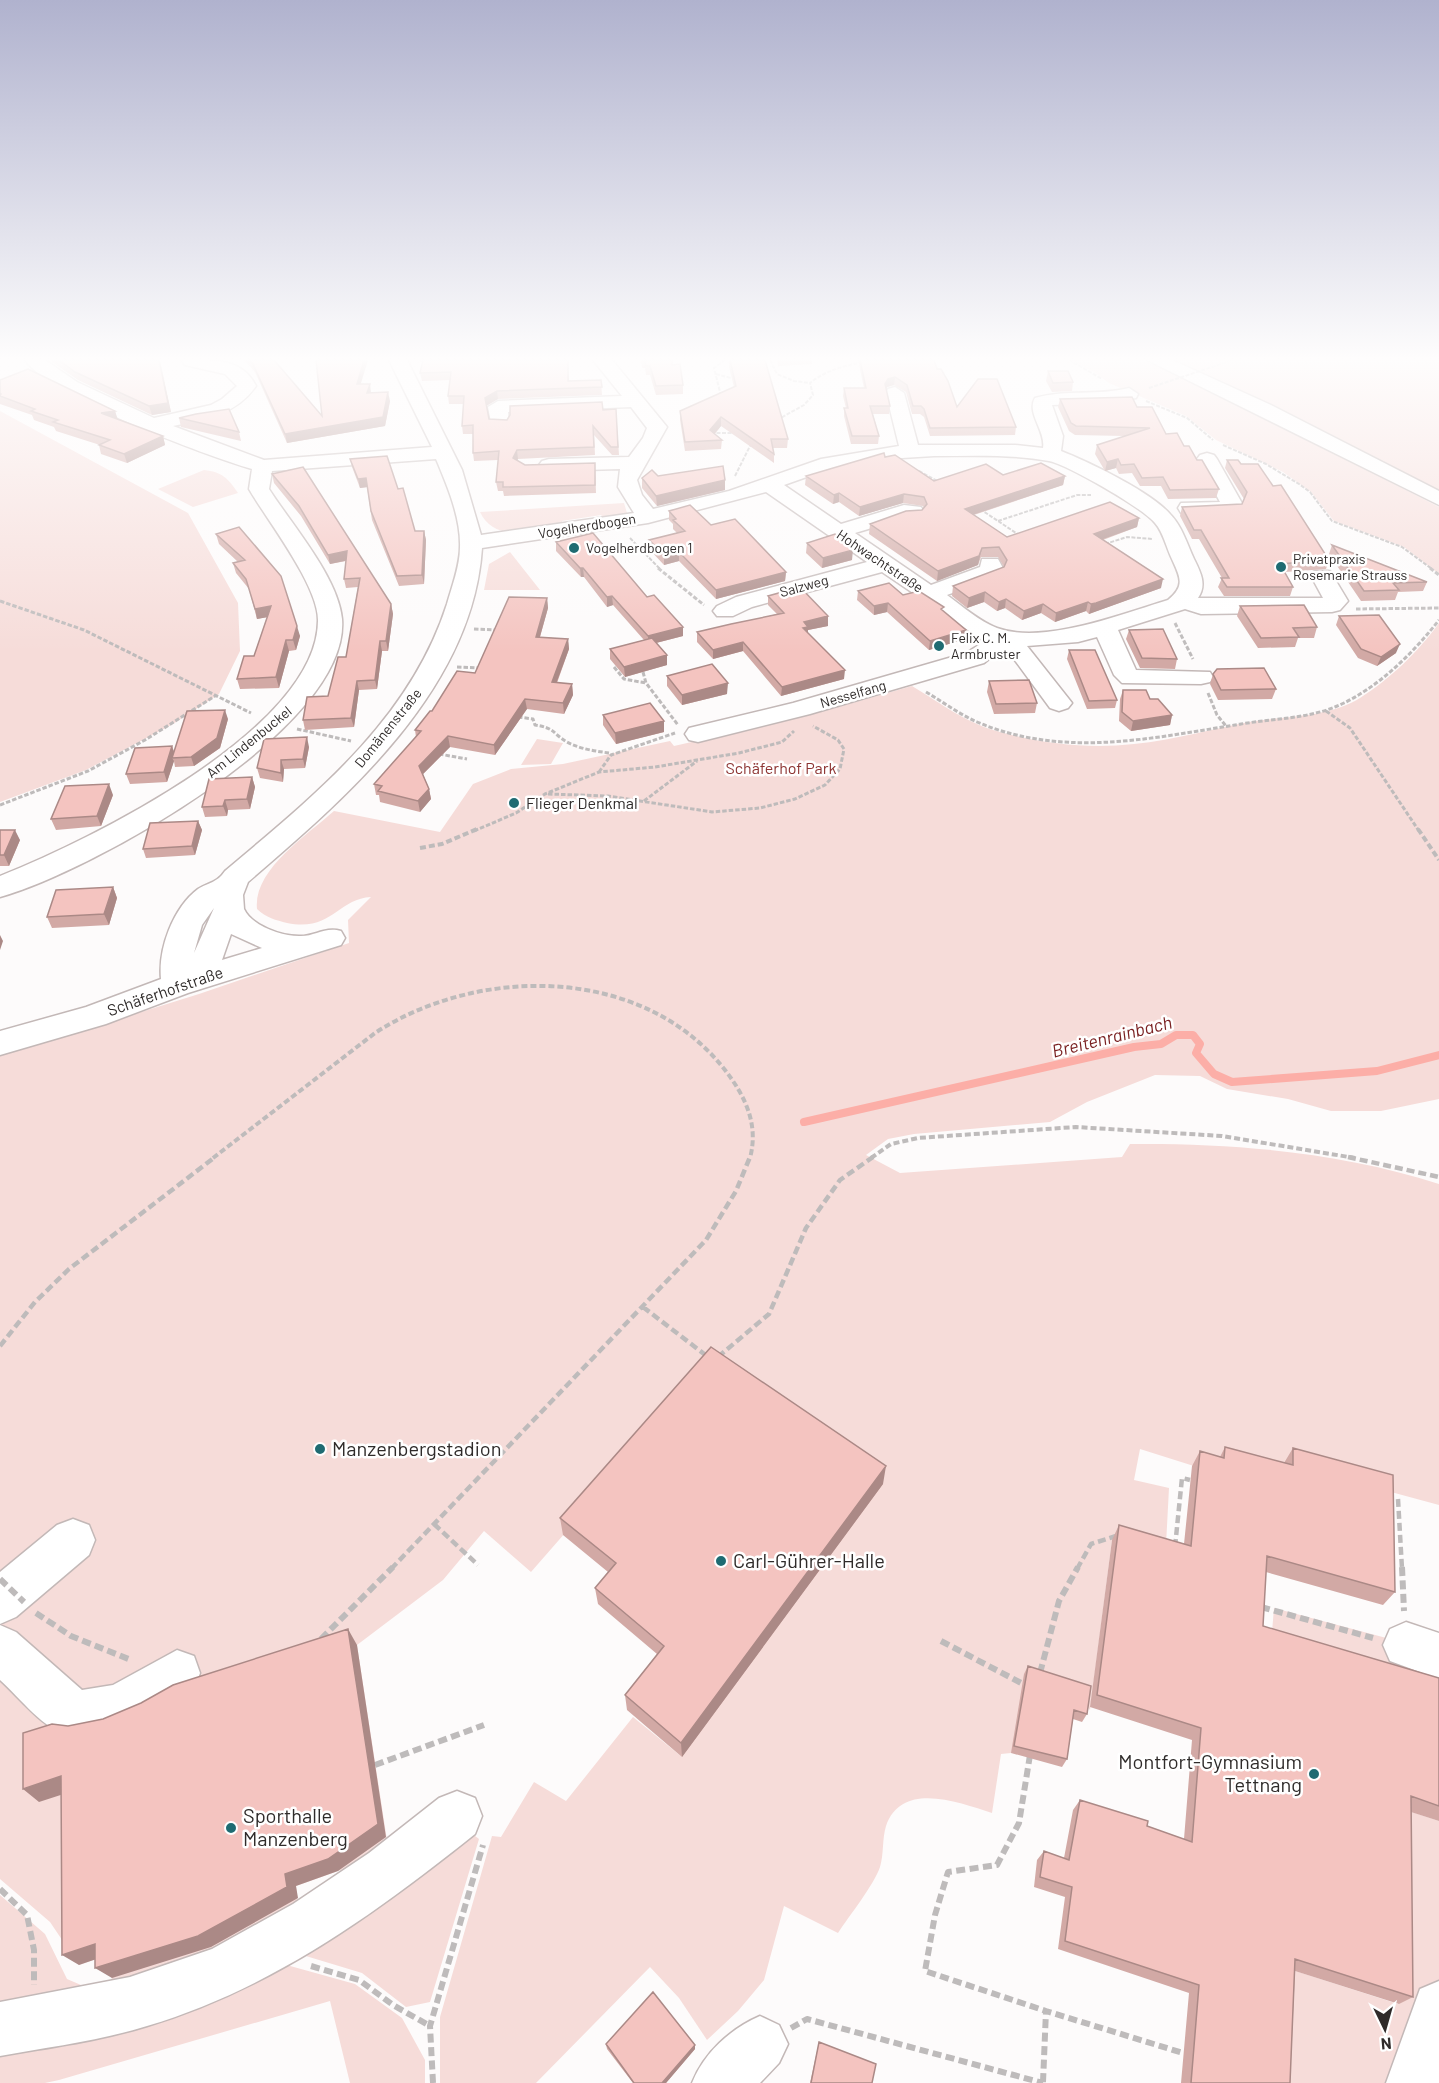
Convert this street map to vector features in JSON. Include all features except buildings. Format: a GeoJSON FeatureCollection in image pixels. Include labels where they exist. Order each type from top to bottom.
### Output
{"type":"FeatureCollection","features":[{"type":"Feature","properties":{"kind":"street"},"geometry":{"type":"LineString","coordinates":[[233,457],[263,466],[376,457]]}},
{"type":"Feature","properties":{"kind":"street","name":"Domänenstraße"},"geometry":{"type":"LineString","coordinates":[[177,985],[204,966],[230,899],[235,878],[337,789],[412,703],[436,665],[452,628],[472,543],[456,482],[445,457]]}},
{"type":"Feature","properties":{"kind":"street"},"geometry":{"type":"LineString","coordinates":[[637,457],[627,473],[628,488],[648,517]]}},
{"type":"Feature","properties":{"kind":"street","name":"Vogelherdbogen"},"geometry":{"type":"LineString","coordinates":[[472,543],[648,517],[736,495],[828,463],[862,457]]}},
{"type":"Feature","properties":{"kind":"street","name":"Vogelherdbogen"},"geometry":{"type":"LineString","coordinates":[[1058,457],[1072,462],[1117,497],[1158,514],[1175,539],[1192,585],[1183,601]]}},
{"type":"Feature","properties":{"kind":"street"},"geometry":{"type":"LineString","coordinates":[[1358,457],[1439,499]]}},
{"type":"Feature","properties":{"kind":"street"},"geometry":{"type":"LineString","coordinates":[[1158,514],[1231,506],[1232,502],[1207,459]]}},
{"type":"Feature","properties":{"kind":"street"},"geometry":{"type":"LineString","coordinates":[[526,465],[632,463]]}},
{"type":"Feature","properties":{"kind":"street","name":"Am Lindenbuckel"},"geometry":{"type":"LineString","coordinates":[[0,887],[77,855],[167,804],[275,724],[293,706],[318,672],[329,640],[330,620],[324,599],[300,553],[259,489],[263,466]]}},
{"type":"Feature","properties":{"kind":"street","name":"Hohwachtstraße"},"geometry":{"type":"LineString","coordinates":[[767,483],[928,594],[995,635]]}},
{"type":"Feature","properties":{"kind":"street"},"geometry":{"type":"LineString","coordinates":[[838,532],[904,511],[913,512]]}},
{"type":"Feature","properties":{"kind":"street","name":"Salzweg"},"geometry":{"type":"LineString","coordinates":[[725,611],[744,602],[884,564]]}},
{"type":"Feature","properties":{"kind":"street"},"geometry":{"type":"LineString","coordinates":[[928,594],[993,570],[990,564]]}},
{"type":"Feature","properties":{"kind":"street"},"geometry":{"type":"LineString","coordinates":[[995,635],[1054,638],[1106,627],[1183,601],[1201,607],[1332,605],[1336,601],[1322,576]]}},
{"type":"Feature","properties":{"kind":"street"},"geometry":{"type":"LineString","coordinates":[[1106,627],[1126,675],[1131,678],[1201,677]]}},
{"type":"Feature","properties":{"kind":"street"},"geometry":{"type":"LineString","coordinates":[[995,635],[1023,654],[1059,704]]}},
{"type":"Feature","properties":{"kind":"street","name":"Nesselfang"},"geometry":{"type":"LineString","coordinates":[[698,734],[800,715],[975,658],[989,649],[995,635]]}},
{"type":"Feature","properties":{"kind":"street"},"geometry":{"type":"LineString","coordinates":[[230,899],[239,926],[258,936],[300,947]]}},
{"type":"Feature","properties":{"kind":"street","name":"Schäferhofstraße"},"geometry":{"type":"LineString","coordinates":[[0,1043],[95,1016],[177,985],[330,938]]}},
{"type":"Feature","properties":{"kind":"street"},"geometry":{"type":"LineString","coordinates":[[12,1602],[73,1540]]}},
{"type":"Feature","properties":{"kind":"street"},"geometry":{"type":"LineString","coordinates":[[0,1648],[72,1714],[86,1716],[119,1709],[177,1673]]}},
{"type":"Feature","properties":{"kind":"street"},"geometry":{"type":"LineString","coordinates":[[16,2011],[150,1999],[258,1953],[328,1913],[390,1870],[471,1826]]}},
{"type":"Feature","properties":{"kind":"street"},"geometry":{"type":"LineString","coordinates":[[1414,2083],[1439,2008]]}},
{"type":"Feature","properties":{"kind":"street"},"geometry":{"type":"LineString","coordinates":[[720,2083],[760,2044]]}},
{"type":"Feature","properties":{"kind":"path"},"geometry":{"type":"LineString","coordinates":[[735,482],[734,477],[744,457]]}},
{"type":"Feature","properties":{"kind":"path"},"geometry":{"type":"LineString","coordinates":[[894,457],[942,484]]}},
{"type":"Feature","properties":{"kind":"path"},"geometry":{"type":"LineString","coordinates":[[1251,457],[1266,464],[1310,492],[1332,521],[1402,547],[1439,575]]}},
{"type":"Feature","properties":{"kind":"path"},"geometry":{"type":"LineString","coordinates":[[998,521],[1077,495],[1117,497]]}},
{"type":"Feature","properties":{"kind":"path"},"geometry":{"type":"LineString","coordinates":[[971,504],[1025,539]]}},
{"type":"Feature","properties":{"kind":"path"},"geometry":{"type":"LineString","coordinates":[[616,522],[657,566],[706,606],[725,611]]}},
{"type":"Feature","properties":{"kind":"path"},"geometry":{"type":"LineString","coordinates":[[1100,546],[1127,537],[1175,539]]}},
{"type":"Feature","properties":{"kind":"path"},"geometry":{"type":"LineString","coordinates":[[0,601],[84,630],[252,714]]}},
{"type":"Feature","properties":{"kind":"path"},"geometry":{"type":"LineString","coordinates":[[1332,605],[1346,609],[1439,608]]}},
{"type":"Feature","properties":{"kind":"path"},"geometry":{"type":"LineString","coordinates":[[905,679],[977,721],[1033,738],[1082,744],[1164,739],[1253,721],[1326,711],[1357,697],[1414,651],[1439,620]]}},
{"type":"Feature","properties":{"kind":"path"},"geometry":{"type":"LineString","coordinates":[[452,628],[506,630]]}},
{"type":"Feature","properties":{"kind":"path"},"geometry":{"type":"LineString","coordinates":[[436,665],[492,669]]}},
{"type":"Feature","properties":{"kind":"path"},"geometry":{"type":"LineString","coordinates":[[614,667],[624,679],[646,683]]}},
{"type":"Feature","properties":{"kind":"path"},"geometry":{"type":"LineString","coordinates":[[511,716],[533,719],[536,725],[550,727],[557,738],[575,746],[609,753],[665,740],[681,728],[646,683],[643,672]]}},
{"type":"Feature","properties":{"kind":"path"},"geometry":{"type":"LineString","coordinates":[[0,805],[88,771],[145,740],[216,695]]}},
{"type":"Feature","properties":{"kind":"path"},"geometry":{"type":"LineString","coordinates":[[1326,711],[1350,728],[1368,758],[1400,799],[1439,860]]}},
{"type":"Feature","properties":{"kind":"path"},"geometry":{"type":"LineString","coordinates":[[420,848],[442,844],[516,813],[545,794],[599,772],[698,761],[782,742],[795,730],[800,715],[828,733],[844,749],[842,765],[836,776],[811,792],[788,801],[735,811],[712,812],[586,794],[545,794]]}},
{"type":"Feature","properties":{"kind":"path"},"geometry":{"type":"LineString","coordinates":[[297,729],[352,741]]}},
{"type":"Feature","properties":{"kind":"path"},"geometry":{"type":"LineString","coordinates":[[434,753],[467,759]]}},
{"type":"Feature","properties":{"kind":"path"},"geometry":{"type":"LineString","coordinates":[[599,772],[602,760],[609,753]]}},
{"type":"Feature","properties":{"kind":"path"},"geometry":{"type":"LineString","coordinates":[[644,801],[698,761]]}},
{"type":"Feature","properties":{"kind":"path"},"geometry":{"type":"LineString","coordinates":[[0,1346],[35,1302],[69,1269],[375,1033],[407,1013],[470,991],[506,986],[543,985],[598,993],[637,1003],[665,1016],[688,1032],[712,1054],[734,1081],[749,1111],[753,1138],[748,1161],[735,1192],[706,1240],[320,1641]]}},
{"type":"Feature","properties":{"kind":"path"},"geometry":{"type":"LineString","coordinates":[[642,1306],[713,1361],[769,1314],[806,1228],[840,1180],[891,1144],[918,1138],[1064,1128],[1154,1130],[1222,1136],[1341,1155],[1439,1177]]}},
{"type":"Feature","properties":{"kind":"path"},"geometry":{"type":"LineString","coordinates":[[1164,1551],[1174,1554],[1182,1478],[1190,1480]]}},
{"type":"Feature","properties":{"kind":"path"},"geometry":{"type":"LineString","coordinates":[[1398,1499],[1422,1650]]}},
{"type":"Feature","properties":{"kind":"path"},"geometry":{"type":"LineString","coordinates":[[434,1524],[478,1565]]}},
{"type":"Feature","properties":{"kind":"path"},"geometry":{"type":"LineString","coordinates":[[1039,1679],[1059,1601],[1091,1544],[1116,1536],[1126,1539]]}},
{"type":"Feature","properties":{"kind":"path"},"geometry":{"type":"LineString","coordinates":[[0,1579],[12,1602],[71,1636],[135,1662],[177,1673]]}},
{"type":"Feature","properties":{"kind":"path"},"geometry":{"type":"LineString","coordinates":[[1255,1605],[1362,1635]]}},
{"type":"Feature","properties":{"kind":"path"},"geometry":{"type":"LineString","coordinates":[[941,1641],[1036,1690]]}},
{"type":"Feature","properties":{"kind":"path"},"geometry":{"type":"LineString","coordinates":[[375,1765],[484,1725]]}},
{"type":"Feature","properties":{"kind":"path"},"geometry":{"type":"LineString","coordinates":[[1030,1749],[1019,1823],[997,1865],[948,1872],[935,1915],[925,1971],[1183,2053]]}},
{"type":"Feature","properties":{"kind":"path"},"geometry":{"type":"LineString","coordinates":[[434,2083],[430,2026],[471,1826]]}},
{"type":"Feature","properties":{"kind":"path"},"geometry":{"type":"LineString","coordinates":[[0,1889],[27,1914],[34,1950],[16,2011]]}},
{"type":"Feature","properties":{"kind":"path"},"geometry":{"type":"LineString","coordinates":[[299,1962],[358,1980],[393,2005],[430,2026]]}},
{"type":"Feature","properties":{"kind":"path"},"geometry":{"type":"LineString","coordinates":[[760,2044],[807,2019],[1043,2082],[1046,2011]]}},
{"type":"Feature","properties":{"kind":"green space"},"geometry":{"type":"Polygon","coordinates":[[[0,457],[85,457],[188,513],[238,603],[240,651],[219,694],[173,724],[86,770],[0,802],[0,457]]]}},
{"type":"Feature","properties":{"kind":"green space"},"geometry":{"type":"Polygon","coordinates":[[[1252,457],[1342,457],[1439,507],[1439,574],[1404,547],[1334,521],[1311,492],[1283,472],[1252,457]]]}},
{"type":"Feature","properties":{"kind":"green space"},"geometry":{"type":"Polygon","coordinates":[[[1373,457],[1439,457],[1439,491],[1373,457]]]}},
{"type":"Feature","properties":{"kind":"green space"},"geometry":{"type":"Polygon","coordinates":[[[204,470],[216,472],[224,477],[238,493],[193,507],[158,489],[204,470]]]}},
{"type":"Feature","properties":{"kind":"green space"},"geometry":{"type":"Polygon","coordinates":[[[624,503],[627,513],[604,519],[601,515],[562,521],[564,527],[517,533],[496,528],[487,522],[480,512],[624,503]]]}},
{"type":"Feature","properties":{"kind":"green space"},"geometry":{"type":"Polygon","coordinates":[[[510,552],[540,590],[484,590],[489,564],[510,552]]]}},
{"type":"Feature","properties":{"kind":"green space","name":"Schäferhof Park"},"geometry":{"type":"Polygon","coordinates":[[[1439,623],[1439,1099],[1381,1111],[1331,1111],[1288,1099],[1227,1089],[1200,1076],[1155,1075],[1087,1102],[1050,1122],[914,1134],[888,1139],[866,1155],[900,1173],[1122,1157],[1130,1144],[1208,1145],[1325,1157],[1402,1173],[1439,1184],[1439,1505],[1284,1463],[1216,1473],[1140,1449],[1134,1480],[1169,1488],[1166,1545],[1112,1540],[1090,1710],[1072,1689],[1011,1753],[1001,1754],[992,1813],[964,1804],[933,1799],[918,1799],[905,1803],[894,1812],[886,1826],[877,1874],[838,1933],[784,1906],[764,1980],[738,2011],[707,2040],[679,1998],[650,1967],[536,2083],[440,2083],[440,2017],[492,1836],[501,1837],[534,1782],[566,1801],[633,1717],[682,1757],[711,1366],[531,1572],[484,1531],[443,1580],[357,1645],[389,1853],[296,1886],[300,1922],[112,1990],[111,1954],[79,1965],[50,1922],[0,1879],[0,1056],[199,994],[349,943],[348,920],[371,897],[350,903],[324,919],[302,925],[275,920],[257,909],[258,895],[263,881],[272,867],[334,811],[440,832],[473,784],[511,769],[563,764],[670,741],[674,746],[806,716],[912,686],[977,724],[1017,736],[1083,746],[1165,740],[1255,721],[1322,712],[1348,704],[1360,698],[1393,673],[1413,654],[1439,623]]]}},
{"type":"Feature","properties":{"kind":"green space"},"geometry":{"type":"Polygon","coordinates":[[[537,739],[563,743],[551,764],[521,765],[537,739]]]}},
{"type":"Feature","properties":{"kind":"green space"},"geometry":{"type":"Polygon","coordinates":[[[1274,1608],[1420,1647],[1439,1694],[1271,1644],[1274,1608]]]}},
{"type":"Feature","properties":{"kind":"green space"},"geometry":{"type":"Polygon","coordinates":[[[1397,1807],[1439,1821],[1439,2008],[1414,2083],[1278,2083],[1283,1967],[1398,2004],[1397,1807]]]}},
{"type":"Feature","properties":{"kind":"green space"},"geometry":{"type":"Polygon","coordinates":[[[458,1823],[479,1839],[430,2002],[406,2007],[362,1973],[286,1950],[458,1823]]]}},
{"type":"Feature","properties":{"kind":"green space"},"geometry":{"type":"Polygon","coordinates":[[[0,1895],[45,1934],[67,1979],[88,1988],[0,2022],[0,1895]]]}},
{"type":"Feature","properties":{"kind":"green space"},"geometry":{"type":"Polygon","coordinates":[[[283,1964],[355,1984],[402,2018],[425,2060],[425,2083],[350,2083],[330,2001],[59,2080],[45,2083],[0,2083],[0,2037],[283,1964]]]}},
{"type":"Feature","properties":{"kind":"waterway","name":"Breitenrainbach"},"geometry":{"type":"LineString","coordinates":[[804,1122],[1134,1047],[1161,1044],[1176,1035],[1193,1035],[1200,1044],[1196,1053],[1214,1074],[1232,1082],[1377,1071],[1439,1055]]}},
{"type":"Feature","properties":{"kind":"place","name":"Vogelherdbogen 1"},"geometry":{"type":"Point","coordinates":[574,548]}},
{"type":"Feature","properties":{"kind":"place","name":"Privatpraxis Rosemarie Strauss"},"geometry":{"type":"Point","coordinates":[1281,567]}},
{"type":"Feature","properties":{"kind":"place","name":"Felix C. M. Armbruster"},"geometry":{"type":"Point","coordinates":[939,646]}},
{"type":"Feature","properties":{"kind":"place","name":"Flieger Denkmal"},"geometry":{"type":"Point","coordinates":[514,803]}},
{"type":"Feature","properties":{"kind":"place","name":"Manzenbergstadion"},"geometry":{"type":"Point","coordinates":[320,1449]}},
{"type":"Feature","properties":{"kind":"place","name":"Carl-Gührer-Halle"},"geometry":{"type":"Point","coordinates":[721,1561]}},
{"type":"Feature","properties":{"kind":"place","name":"Montfort-Gymnasium Tettnang"},"geometry":{"type":"Point","coordinates":[1314,1774]}},
{"type":"Feature","properties":{"kind":"place","name":"Sporthalle Manzenberg"},"geometry":{"type":"Point","coordinates":[231,1828]}}]}
